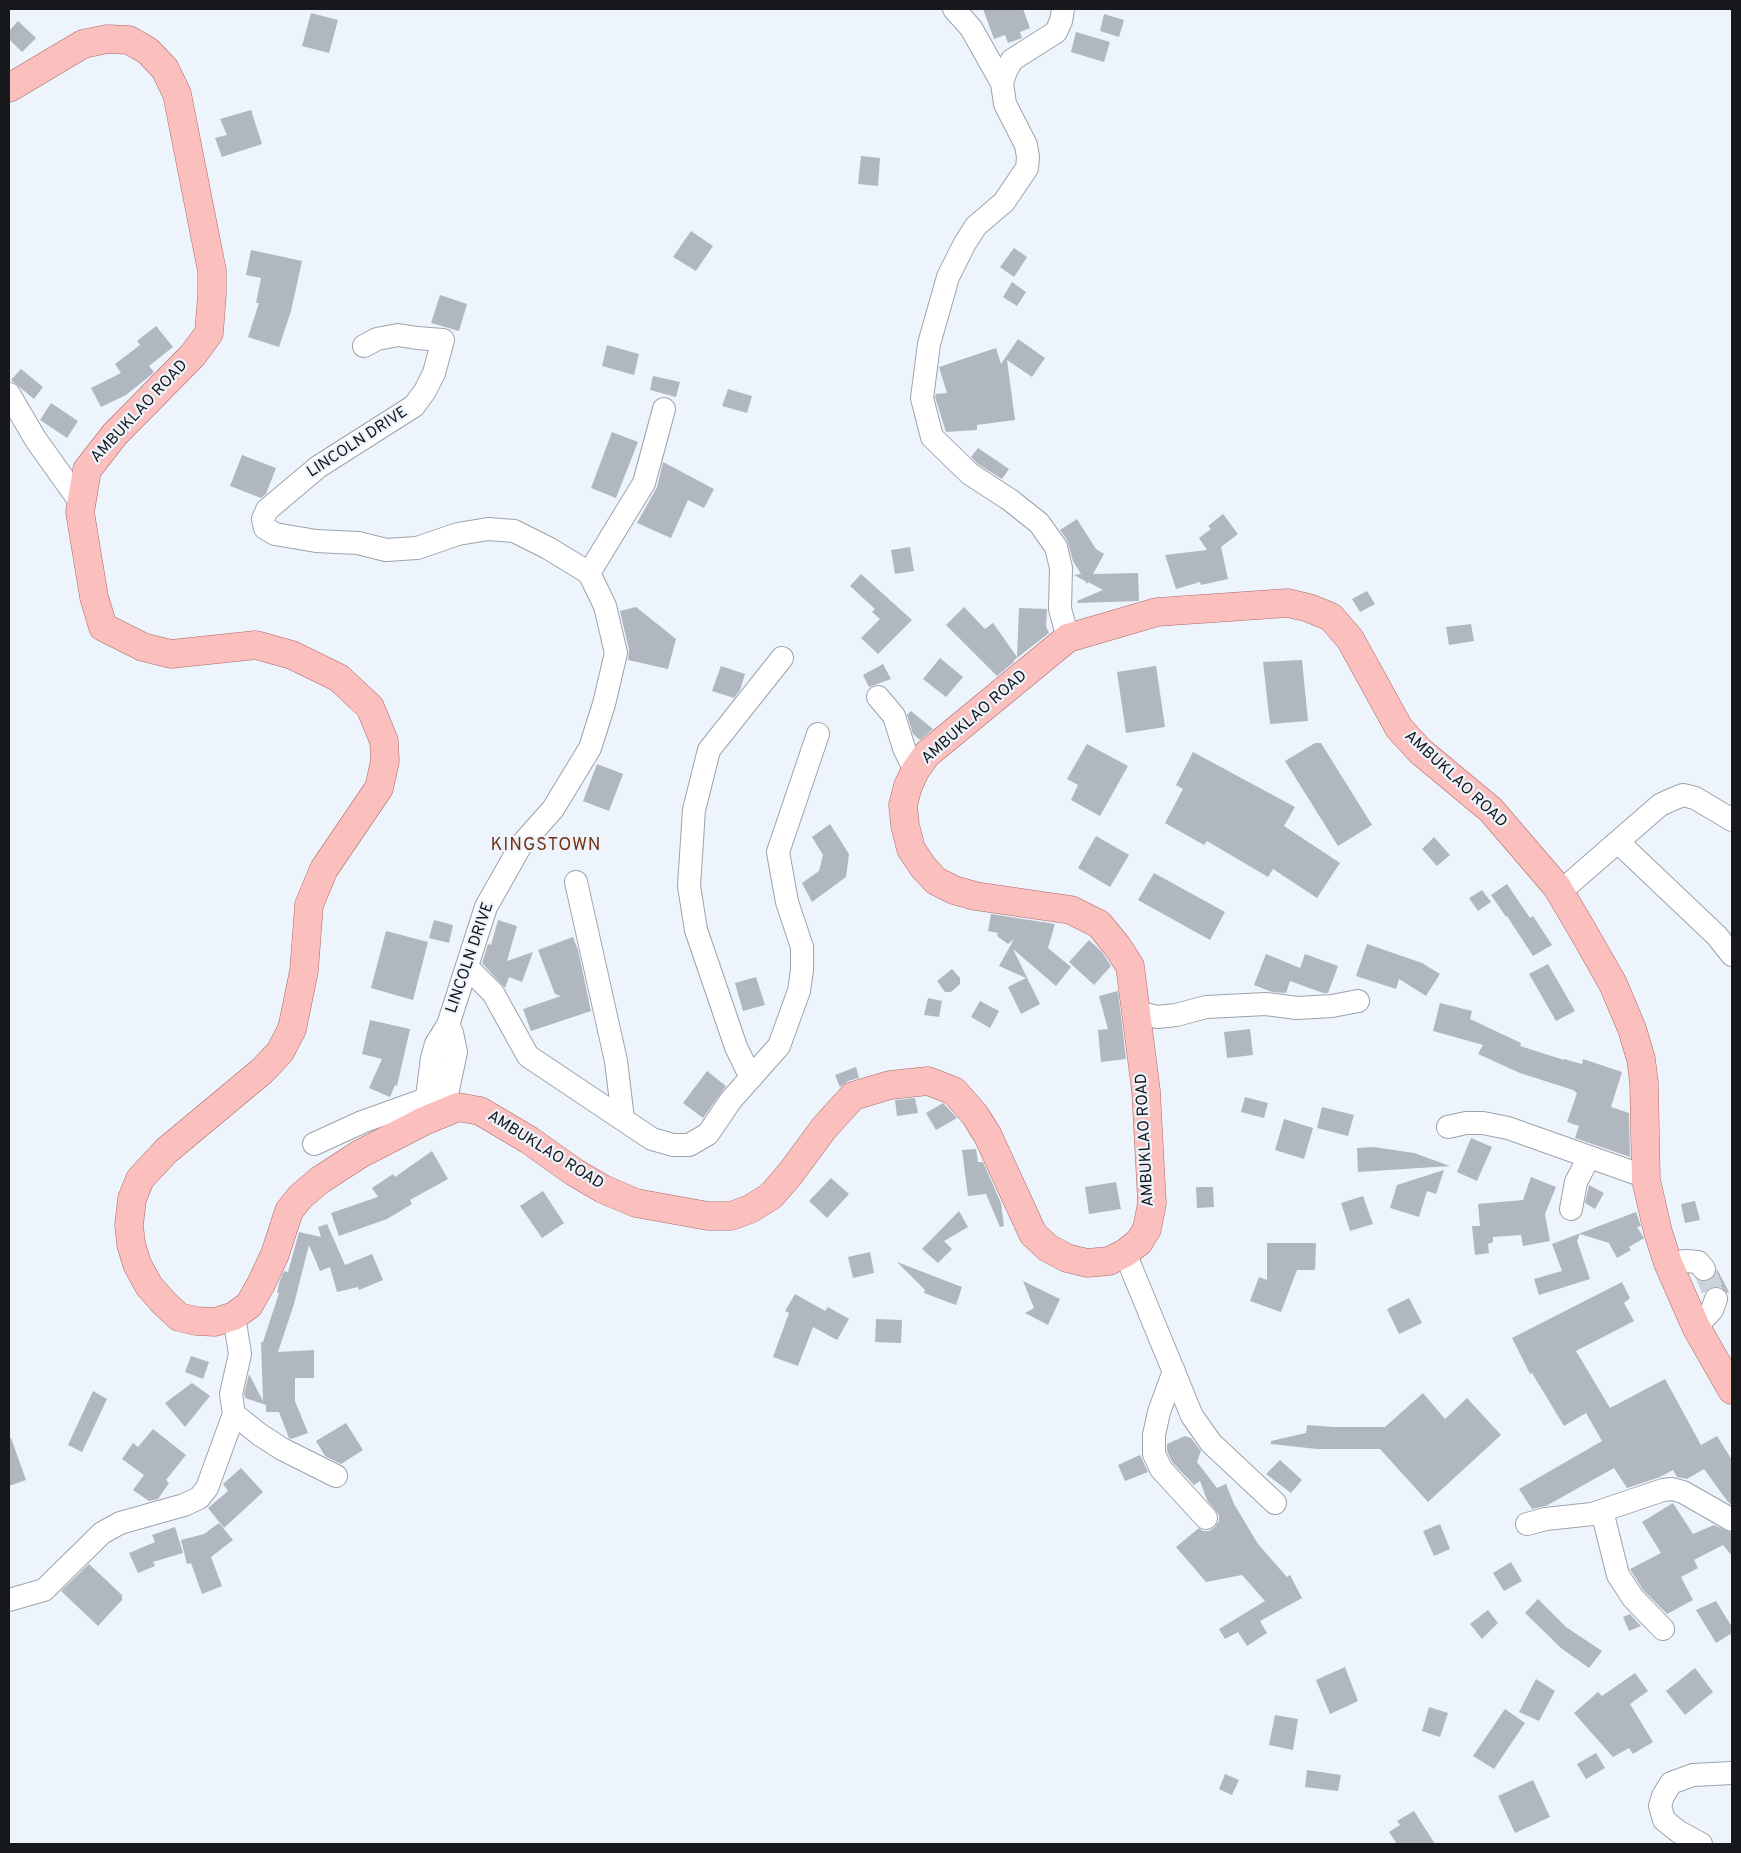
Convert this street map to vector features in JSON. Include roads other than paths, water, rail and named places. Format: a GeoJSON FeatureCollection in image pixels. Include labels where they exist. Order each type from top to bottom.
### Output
{"type":"FeatureCollection","features":[{"type":"Feature","properties":{"kind":"main road","name":"AMBUKLAO ROAD"},"geometry":{"type":"LineString","coordinates":[[9,88],[83,44],[107,39],[129,40],[148,51],[165,69],[178,94],[212,271],[209,333],[193,355],[115,434],[87,470],[80,512],[94,597],[103,628],[143,648],[171,654],[256,645],[292,655],[338,678],[370,706],[384,741],[385,761],[379,788],[324,869],[309,905],[304,971],[292,1029],[280,1052],[262,1071],[166,1151],[140,1179],[132,1200],[129,1225],[131,1244],[137,1264],[150,1286],[179,1317],[196,1321],[216,1322],[234,1316],[249,1304],[261,1284],[275,1254],[289,1211],[301,1196],[320,1180],[431,1111],[458,1107],[480,1111],[529,1140],[574,1172],[603,1189],[636,1203],[708,1216],[731,1216],[750,1209],[771,1196],[824,1128],[853,1096],[890,1085],[928,1081],[954,1091],[975,1115],[988,1136],[1033,1234],[1048,1248],[1067,1258],[1088,1263],[1109,1261],[1125,1253],[1139,1242],[1147,1228],[1152,1203],[1146,1091],[1130,966],[1099,924],[1071,910],[975,896],[954,890],[936,881],[923,867],[911,849],[903,805],[908,786],[915,771],[928,754],[1068,638],[1157,612],[1288,603],[1309,608],[1330,617],[1350,639],[1399,728],[1420,751],[1491,810],[1520,842],[1560,892],[1613,984],[1632,1029],[1641,1059],[1644,1083],[1646,1177],[1658,1232],[1668,1264],[1696,1327],[1732,1390]]}},
{"type":"Feature","properties":{"kind":"street"},"geometry":{"type":"LineString","coordinates":[[954,9],[971,28],[1002,83],[1005,104],[1026,145],[1028,157],[1027,168],[1004,202],[976,226],[948,277],[929,344],[922,398],[932,437],[970,474],[1010,500],[1039,523],[1056,547],[1060,568],[1060,609],[1068,638]]}},
{"type":"Feature","properties":{"kind":"street"},"geometry":{"type":"LineString","coordinates":[[1002,83],[1012,60],[1056,32],[1063,9]]}},
{"type":"Feature","properties":{"kind":"street","name":"LINCOLN DRIVE"},"geometry":{"type":"LineString","coordinates":[[364,346],[377,339],[398,335],[443,340],[434,372],[425,391],[414,406],[318,467],[267,510],[263,518],[265,528],[275,534],[316,541],[358,543],[386,550],[417,548],[458,534],[488,529],[514,531],[548,548],[589,574],[605,606],[616,653],[604,704],[590,748],[553,809],[521,845],[486,907],[468,968],[448,1025],[452,1033],[456,1052],[431,1111]]}},
{"type":"Feature","properties":{"kind":"street"},"geometry":{"type":"LineString","coordinates":[[9,394],[36,440],[81,503]]}},
{"type":"Feature","properties":{"kind":"street"},"geometry":{"type":"LineString","coordinates":[[589,574],[644,483],[664,409]]}},
{"type":"Feature","properties":{"kind":"street"},"geometry":{"type":"LineString","coordinates":[[751,1078],[736,1047],[696,930],[689,886],[694,810],[709,750],[782,658]]}},
{"type":"Feature","properties":{"kind":"street"},"geometry":{"type":"LineString","coordinates":[[878,697],[894,716],[904,748],[915,771]]}},
{"type":"Feature","properties":{"kind":"street"},"geometry":{"type":"LineString","coordinates":[[468,968],[493,993],[528,1056],[652,1138],[673,1145],[689,1145],[708,1134],[731,1100],[779,1046],[799,991],[802,970],[802,947],[787,902],[778,852],[818,734]]}},
{"type":"Feature","properties":{"kind":"street"},"geometry":{"type":"LineString","coordinates":[[1560,892],[1660,805],[1683,795],[1695,798],[1732,820]]}},
{"type":"Feature","properties":{"kind":"street"},"geometry":{"type":"LineString","coordinates":[[1618,842],[1717,936],[1732,955]]}},
{"type":"Feature","properties":{"kind":"street"},"geometry":{"type":"LineString","coordinates":[[576,882],[616,1061],[623,1119]]}},
{"type":"Feature","properties":{"kind":"street"},"geometry":{"type":"LineString","coordinates":[[1135,1011],[1157,1017],[1176,1015],[1206,1007],[1266,1004],[1297,1008],[1332,1006],[1358,1001]]}},
{"type":"Feature","properties":{"kind":"street"},"geometry":{"type":"LineString","coordinates":[[314,1144],[362,1122],[431,1111]]}},
{"type":"Feature","properties":{"kind":"street"},"geometry":{"type":"LineString","coordinates":[[1448,1127],[1466,1123],[1483,1123],[1508,1128],[1646,1177]]}},
{"type":"Feature","properties":{"kind":"street"},"geometry":{"type":"LineString","coordinates":[[1571,1209],[1576,1182],[1589,1157]]}},
{"type":"Feature","properties":{"kind":"street"},"geometry":{"type":"LineString","coordinates":[[1125,1253],[1192,1416],[1212,1443],[1275,1503]]}},
{"type":"Feature","properties":{"kind":"street"},"geometry":{"type":"LineString","coordinates":[[1668,1264],[1686,1261],[1698,1262],[1704,1269]]}},
{"type":"Feature","properties":{"kind":"street"},"geometry":{"type":"LineString","coordinates":[[1696,1327],[1712,1310],[1716,1299]]}},
{"type":"Feature","properties":{"kind":"street"},"geometry":{"type":"LineString","coordinates":[[9,1600],[44,1590],[102,1533],[120,1523],[184,1505],[199,1498],[207,1488],[234,1414],[231,1394],[240,1354],[234,1316]]}},
{"type":"Feature","properties":{"kind":"street"},"geometry":{"type":"LineString","coordinates":[[1174,1371],[1159,1412],[1154,1436],[1154,1454],[1160,1469],[1206,1518]]}},
{"type":"Feature","properties":{"kind":"street"},"geometry":{"type":"LineString","coordinates":[[234,1414],[282,1449],[336,1476]]}},
{"type":"Feature","properties":{"kind":"street"},"geometry":{"type":"LineString","coordinates":[[1527,1524],[1546,1519],[1578,1517],[1602,1511],[1663,1490],[1672,1489],[1683,1492],[1732,1520]]}},
{"type":"Feature","properties":{"kind":"street"},"geometry":{"type":"LineString","coordinates":[[1602,1511],[1618,1575],[1633,1598],[1663,1629]]}},
{"type":"Feature","properties":{"kind":"street"},"geometry":{"type":"LineString","coordinates":[[1702,1844],[1679,1832],[1664,1820],[1660,1806],[1663,1796],[1671,1783],[1693,1775],[1732,1773]]}},
{"type":"Feature","properties":{"kind":"tunnel"},"geometry":{"type":"LineString","coordinates":[[1704,1269],[1716,1299]]}},
{"type":"Feature","properties":{"kind":"district","name":"KINGSTOWN"},"geometry":{"type":"Point","coordinates":[546,846]}}]}
